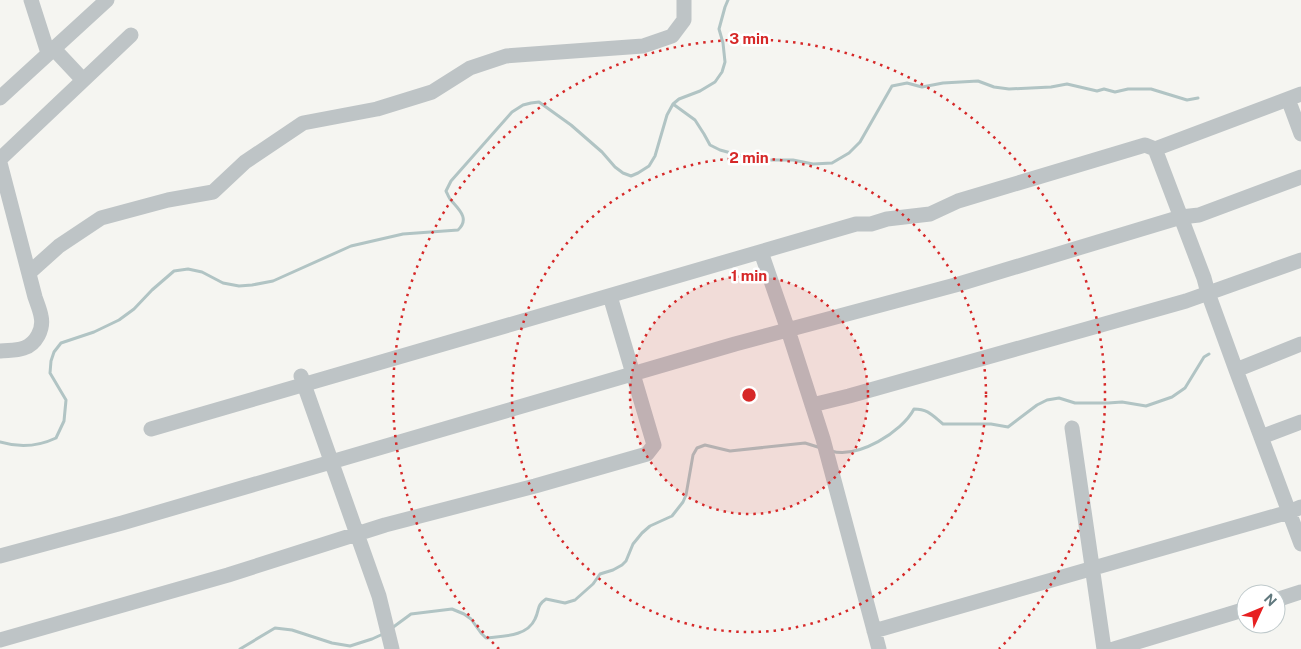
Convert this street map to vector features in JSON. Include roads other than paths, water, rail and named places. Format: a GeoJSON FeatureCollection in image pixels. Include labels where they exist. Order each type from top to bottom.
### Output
{"type":"FeatureCollection","features":[{"type":"Feature","properties":{"kind":"street"},"geometry":{"type":"LineString","coordinates":[[32,0],[51,50],[83,80]]}},
{"type":"Feature","properties":{"kind":"street"},"geometry":{"type":"LineString","coordinates":[[0,98],[107,0]]}},
{"type":"Feature","properties":{"kind":"street"},"geometry":{"type":"LineString","coordinates":[[28,273],[59,246],[101,218],[168,200],[213,192],[245,162],[303,122],[377,110],[432,92],[470,68],[506,56],[644,46],[672,36],[684,20],[684,0]]}},
{"type":"Feature","properties":{"kind":"street"},"geometry":{"type":"LineString","coordinates":[[0,159],[131,35]]}},
{"type":"Feature","properties":{"kind":"street"},"geometry":{"type":"LineString","coordinates":[[150,429],[302,380],[610,296],[856,224],[871,224],[886,219],[930,214],[958,201],[1145,145],[1155,149],[1301,94]]}},
{"type":"Feature","properties":{"kind":"street"},"geometry":{"type":"LineString","coordinates":[[1291,107],[1301,134]]}},
{"type":"Feature","properties":{"kind":"street"},"geometry":{"type":"LineString","coordinates":[[1155,149],[1204,278],[1260,437],[1295,510],[1301,544]]}},
{"type":"Feature","properties":{"kind":"street"},"geometry":{"type":"LineString","coordinates":[[0,163],[3,187],[34,298],[42,316],[41,328],[33,342],[24,348],[0,351]]}},
{"type":"Feature","properties":{"kind":"street"},"geometry":{"type":"LineString","coordinates":[[0,556],[632,374],[958,284],[1181,218],[1199,215],[1301,177]]}},
{"type":"Feature","properties":{"kind":"street"},"geometry":{"type":"LineString","coordinates":[[761,252],[829,459],[879,649]]}},
{"type":"Feature","properties":{"kind":"street"},"geometry":{"type":"LineString","coordinates":[[812,405],[868,391],[1186,300],[1301,260]]}},
{"type":"Feature","properties":{"kind":"street"},"geometry":{"type":"LineString","coordinates":[[0,640],[228,575],[385,525],[535,486],[647,454],[654,445],[610,296]]}},
{"type":"Feature","properties":{"kind":"street"},"geometry":{"type":"LineString","coordinates":[[1236,370],[1301,344]]}},
{"type":"Feature","properties":{"kind":"street"},"geometry":{"type":"LineString","coordinates":[[302,380],[378,596],[392,649]]}},
{"type":"Feature","properties":{"kind":"street"},"geometry":{"type":"LineString","coordinates":[[1260,437],[1301,422]]}},
{"type":"Feature","properties":{"kind":"street"},"geometry":{"type":"LineString","coordinates":[[1072,428],[1104,649]]}},
{"type":"Feature","properties":{"kind":"street"},"geometry":{"type":"LineString","coordinates":[[874,631],[1295,510]]}},
{"type":"Feature","properties":{"kind":"street"},"geometry":{"type":"LineString","coordinates":[[1286,597],[1301,592]]}},
{"type":"Feature","properties":{"kind":"street"},"geometry":{"type":"LineString","coordinates":[[1114,649],[1236,612]]}},
{"type":"Feature","properties":{"kind":"waterway"},"geometry":{"type":"LineString","coordinates":[[0,442],[28,446],[56,438],[64,421],[66,400],[50,373],[54,352],[61,343],[94,332],[119,320],[134,309],[174,271],[188,269],[202,272],[223,283],[239,286],[252,285],[273,281],[351,246],[403,234],[458,230],[462,226],[463,217],[446,191],[451,181],[512,112],[523,105],[539,102],[571,125],[623,173],[631,176],[638,173],[649,166],[655,156],[667,115],[673,104],[679,99],[700,91],[715,82],[722,72],[725,62],[719,29],[728,0]]}},
{"type":"Feature","properties":{"kind":"waterway"},"geometry":{"type":"LineString","coordinates":[[673,104],[695,120],[710,145],[720,150],[757,160],[793,160],[813,164],[832,163],[849,153],[860,142],[892,86],[907,83],[922,87],[943,83],[978,81],[994,87],[1009,89],[1051,87],[1067,84],[1097,91],[1104,89],[1115,92],[1128,89],[1151,89],[1187,100],[1198,98]]}},
{"type":"Feature","properties":{"kind":"waterway"},"geometry":{"type":"LineString","coordinates":[[831,451],[854,451],[878,442],[900,426],[914,409],[926,411],[943,424],[991,424],[1008,427],[1037,405],[1047,400],[1059,398],[1075,403],[1122,402],[1146,406],[1172,397],[1185,388],[1204,357],[1209,354]]}},
{"type":"Feature","properties":{"kind":"waterway"},"geometry":{"type":"LineString","coordinates":[[392,628],[411,614],[452,609],[471,619],[486,638],[506,636],[520,632],[531,625],[543,601],[546,599],[565,603],[575,600],[593,584],[600,574],[622,565],[626,561],[633,544],[650,526],[672,516],[686,495],[693,455],[697,448],[705,445],[730,451],[805,443],[821,448]]}},
{"type":"Feature","properties":{"kind":"waterway"},"geometry":{"type":"LineString","coordinates":[[240,649],[275,628],[292,630],[332,643],[350,646],[383,634]]}}]}
